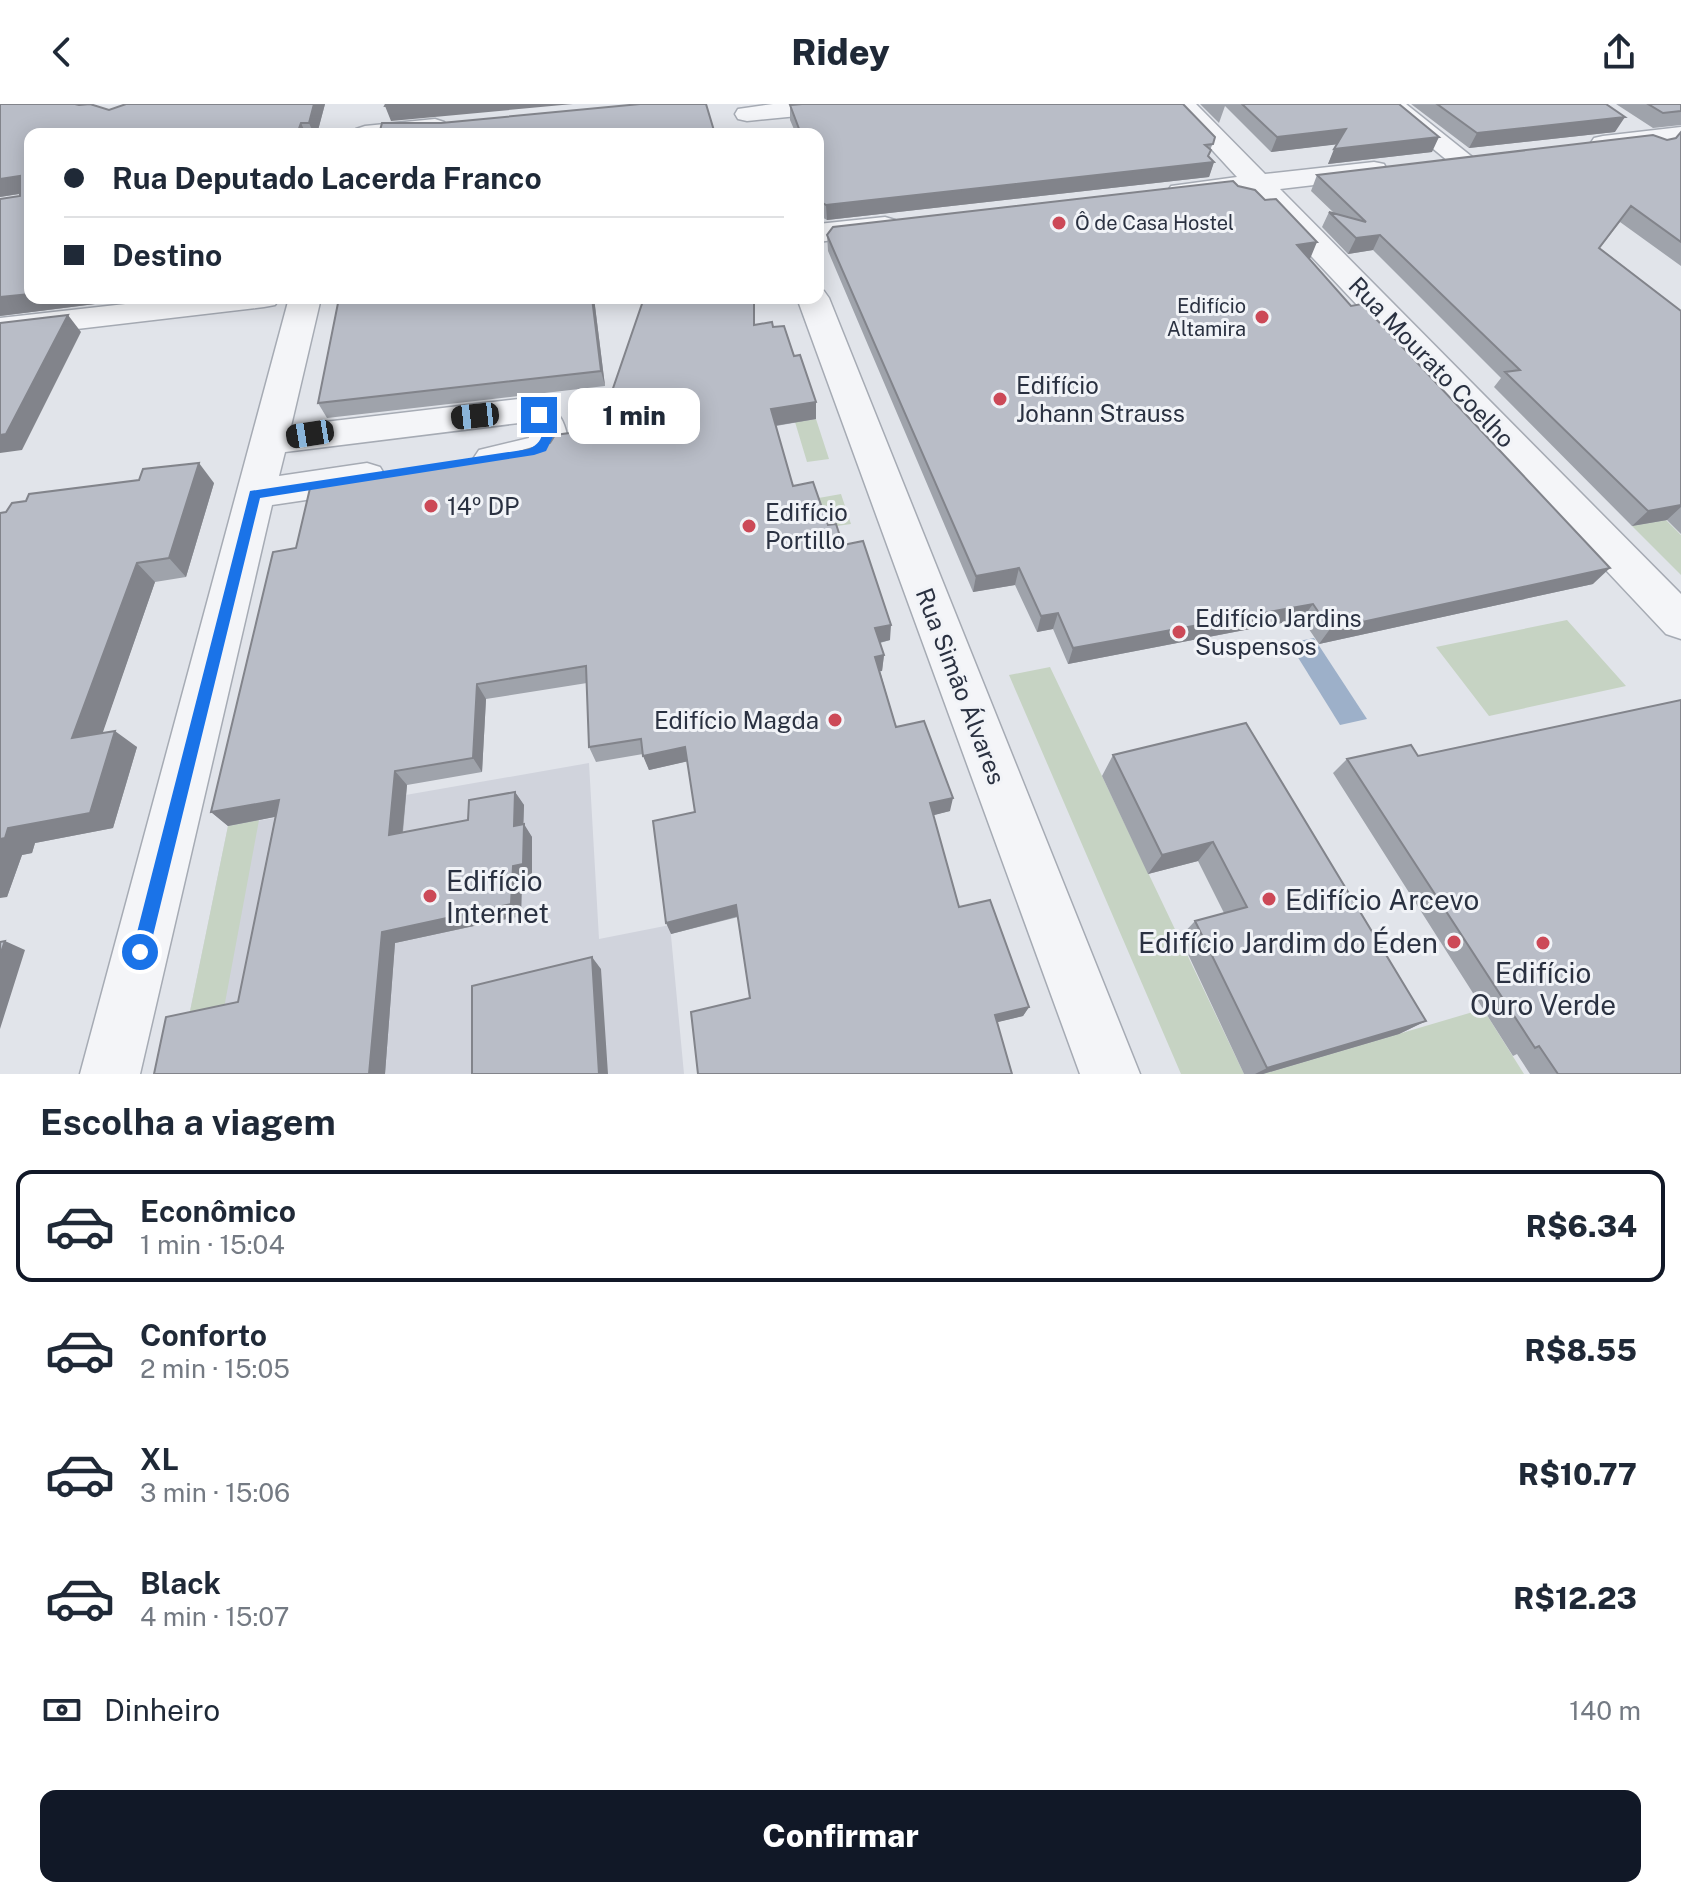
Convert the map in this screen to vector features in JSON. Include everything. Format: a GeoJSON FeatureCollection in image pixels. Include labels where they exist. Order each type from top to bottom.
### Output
{"type":"FeatureCollection","features":[{"type":"Feature","properties":{"kind":"street"},"geometry":{"type":"LineString","coordinates":[[748,117],[849,104]]}},
{"type":"Feature","properties":{"kind":"street","name":"Rua Mourato Coelho"},"geometry":{"type":"LineString","coordinates":[[1182,104],[1681,622]]}},
{"type":"Feature","properties":{"kind":"street"},"geometry":{"type":"LineString","coordinates":[[1391,104],[1463,160]]}},
{"type":"Feature","properties":{"kind":"street"},"geometry":{"type":"LineString","coordinates":[[1617,119],[1681,161]]}},
{"type":"Feature","properties":{"kind":"street"},"geometry":{"type":"LineString","coordinates":[[380,128],[462,125]]}},
{"type":"Feature","properties":{"kind":"street"},"geometry":{"type":"LineString","coordinates":[[1580,147],[1681,135]]}},
{"type":"Feature","properties":{"kind":"street"},"geometry":{"type":"LineString","coordinates":[[1432,164],[1492,157]]}},
{"type":"Feature","properties":{"kind":"street"},"geometry":{"type":"LineString","coordinates":[[1153,195],[1401,167]]}},
{"type":"Feature","properties":{"kind":"street"},"geometry":{"type":"LineString","coordinates":[[824,232],[905,223]]}},
{"type":"Feature","properties":{"kind":"street"},"geometry":{"type":"LineString","coordinates":[[0,328],[211,304]]}},
{"type":"Feature","properties":{"kind":"street"},"geometry":{"type":"LineString","coordinates":[[110,1074],[303,304]]}},
{"type":"Feature","properties":{"kind":"street","name":"Rua Simão Álvares"},"geometry":{"type":"LineString","coordinates":[[815,304],[1110,1074]]}},
{"type":"Feature","properties":{"kind":"street"},"geometry":{"type":"LineString","coordinates":[[269,441],[519,411],[539,415],[546,420],[549,435],[542,448],[461,464]]}},
{"type":"Feature","properties":{"kind":"street"},"geometry":{"type":"LineString","coordinates":[[255,494],[401,472]]}},
{"type":"Feature","properties":{"kind":"shaded area"},"geometry":{"type":"Polygon","coordinates":[[[589,763],[599,939],[670,925],[684,1074],[385,1074],[187,1026],[228,826],[589,763]]]}},
{"type":"Feature","properties":{"kind":"green space"},"geometry":{"type":"Polygon","coordinates":[[[816,419],[829,459],[807,462],[795,422],[816,419]]]}},
{"type":"Feature","properties":{"kind":"green space"},"geometry":{"type":"Polygon","coordinates":[[[841,494],[851,524],[823,528],[813,499],[841,494]]]}},
{"type":"Feature","properties":{"kind":"green space"},"geometry":{"type":"Polygon","coordinates":[[[1666,520],[1681,535],[1681,575],[1632,526],[1666,520]]]}},
{"type":"Feature","properties":{"kind":"green space"},"geometry":{"type":"Polygon","coordinates":[[[1567,620],[1626,686],[1489,716],[1436,647],[1567,620]]]}},
{"type":"Feature","properties":{"kind":"green space"},"geometry":{"type":"Polygon","coordinates":[[[1050,667],[1244,1074],[1181,1074],[1009,675],[1050,667]]]}},
{"type":"Feature","properties":{"kind":"green space"},"geometry":{"type":"Polygon","coordinates":[[[259,820],[222,1019],[187,1026],[228,826],[259,820]]]}},
{"type":"Feature","properties":{"kind":"green space"},"geometry":{"type":"Polygon","coordinates":[[[1483,1009],[1524,1074],[1263,1074],[1483,1009]]]}},
{"type":"Feature","properties":{"kind":"water"},"geometry":{"type":"Polygon","coordinates":[[[1314,638],[1367,719],[1340,725],[1289,643],[1314,638]]]}},
{"type":"Feature","properties":{"kind":"building"},"geometry":{"type":"Polygon","coordinates":[[[0,104],[90,104],[109,110],[126,104],[314,104],[309,123],[301,123],[299,128],[24,128],[24,295],[0,297],[0,199],[20,196],[20,176],[0,179],[0,104]]]}},
{"type":"Feature","properties":{"kind":"building"},"geometry":{"type":"Polygon","coordinates":[[[640,104],[706,104],[713,128],[381,128],[382,123],[441,123],[640,104]]]}},
{"type":"Feature","properties":{"kind":"building"},"geometry":{"type":"Polygon","coordinates":[[[1183,104],[1215,137],[1213,144],[1205,145],[1211,150],[1208,156],[1214,162],[826,205],[824,128],[799,128],[790,105],[1183,104]]]}},
{"type":"Feature","properties":{"kind":"building"},"geometry":{"type":"Polygon","coordinates":[[[1242,104],[1399,104],[1439,137],[1334,149],[1346,129],[1277,137],[1242,104]]]}},
{"type":"Feature","properties":{"kind":"building"},"geometry":{"type":"Polygon","coordinates":[[[1437,104],[1606,104],[1625,117],[1477,133],[1437,104]]]}},
{"type":"Feature","properties":{"kind":"building"},"geometry":{"type":"Polygon","coordinates":[[[1648,104],[1681,104],[1681,111],[1663,113],[1648,104]]]}},
{"type":"Feature","properties":{"kind":"building"},"geometry":{"type":"Polygon","coordinates":[[[1681,132],[1681,242],[1631,206],[1599,248],[1681,311],[1681,505],[1648,511],[1505,372],[1520,370],[1380,235],[1356,238],[1329,212],[1366,222],[1317,175],[1653,135],[1667,140],[1676,138],[1681,132]]]}},
{"type":"Feature","properties":{"kind":"building"},"geometry":{"type":"Polygon","coordinates":[[[1233,181],[1238,186],[1255,190],[1265,200],[1276,199],[1317,242],[1297,245],[1351,306],[1362,304],[1610,568],[1330,629],[1313,604],[1073,648],[1058,613],[1041,616],[1019,568],[976,576],[827,235],[833,227],[1233,181]]]}},
{"type":"Feature","properties":{"kind":"building"},"geometry":{"type":"Polygon","coordinates":[[[338,304],[593,304],[601,371],[318,403],[338,304]]]}},
{"type":"Feature","properties":{"kind":"building"},"geometry":{"type":"Polygon","coordinates":[[[642,304],[754,304],[754,325],[772,322],[773,327],[784,326],[794,356],[800,355],[816,402],[771,409],[793,486],[813,482],[828,525],[836,524],[843,545],[863,541],[891,625],[875,628],[884,655],[875,657],[896,727],[924,721],[953,798],[930,803],[959,907],[990,900],[1029,1007],[995,1015],[1012,1074],[698,1074],[691,1012],[750,998],[736,905],[666,923],[653,821],[695,812],[685,747],[643,756],[641,739],[589,747],[586,666],[477,684],[473,758],[395,771],[389,835],[468,820],[469,800],[515,792],[514,826],[524,824],[523,864],[513,866],[511,904],[382,932],[369,1074],[154,1074],[166,1017],[238,1002],[279,800],[211,812],[273,552],[296,548],[311,484],[512,454],[550,443],[555,435],[599,429],[642,304]]]}},
{"type":"Feature","properties":{"kind":"building"},"geometry":{"type":"Polygon","coordinates":[[[68,315],[6,434],[0,435],[0,323],[68,315]]]}},
{"type":"Feature","properties":{"kind":"building"},"geometry":{"type":"Polygon","coordinates":[[[199,463],[169,558],[137,563],[72,738],[115,731],[90,813],[8,828],[5,838],[0,839],[0,513],[6,512],[12,503],[26,501],[29,494],[139,480],[143,469],[199,463]]]}},
{"type":"Feature","properties":{"kind":"building"},"geometry":{"type":"Polygon","coordinates":[[[1681,700],[1681,1074],[1558,1074],[1539,1046],[1535,1048],[1347,759],[1411,745],[1418,756],[1681,700]]]}},
{"type":"Feature","properties":{"kind":"building","name":"Edifício Arcevo"},"geometry":{"type":"Polygon","coordinates":[[[1246,723],[1426,1021],[1267,1068],[1195,921],[1247,907],[1213,842],[1162,855],[1113,755],[1246,723]]]}},
{"type":"Feature","properties":{"kind":"building"},"geometry":{"type":"Polygon","coordinates":[[[592,957],[599,1074],[472,1074],[472,986],[592,957]]]}},
{"type":"Feature","properties":{"kind":"place","name":"Ô de Casa Hostel"},"geometry":{"type":"Point","coordinates":[1059,223]}},
{"type":"Feature","properties":{"kind":"place","name":"Edifício Altamira"},"geometry":{"type":"Point","coordinates":[1262,317]}},
{"type":"Feature","properties":{"kind":"place","name":"Edifício Johann Strauss"},"geometry":{"type":"Point","coordinates":[1000,399]}},
{"type":"Feature","properties":{"kind":"place","name":"14º DP"},"geometry":{"type":"Point","coordinates":[431,506]}},
{"type":"Feature","properties":{"kind":"place","name":"Edifício Portillo"},"geometry":{"type":"Point","coordinates":[749,526]}},
{"type":"Feature","properties":{"kind":"place","name":"Edifício Jardins Suspensos"},"geometry":{"type":"Point","coordinates":[1179,632]}},
{"type":"Feature","properties":{"kind":"place","name":"Edifício Magda"},"geometry":{"type":"Point","coordinates":[835,720]}},
{"type":"Feature","properties":{"kind":"place","name":"Edifício Internet"},"geometry":{"type":"Point","coordinates":[430,896]}},
{"type":"Feature","properties":{"kind":"place","name":"Edifício Arcevo"},"geometry":{"type":"Point","coordinates":[1269,899]}},
{"type":"Feature","properties":{"kind":"place","name":"Edifício Jardim do Éden"},"geometry":{"type":"Point","coordinates":[1454,942]}},
{"type":"Feature","properties":{"kind":"place","name":"Edifício Ouro Verde"},"geometry":{"type":"Point","coordinates":[1543,943]}},
{"type":"Feature","properties":{"kind":"route"},"geometry":{"type":"LineString","coordinates":[[140,952],[255,494],[530,452],[542,448],[549,435],[546,420],[539,415]]}}]}
